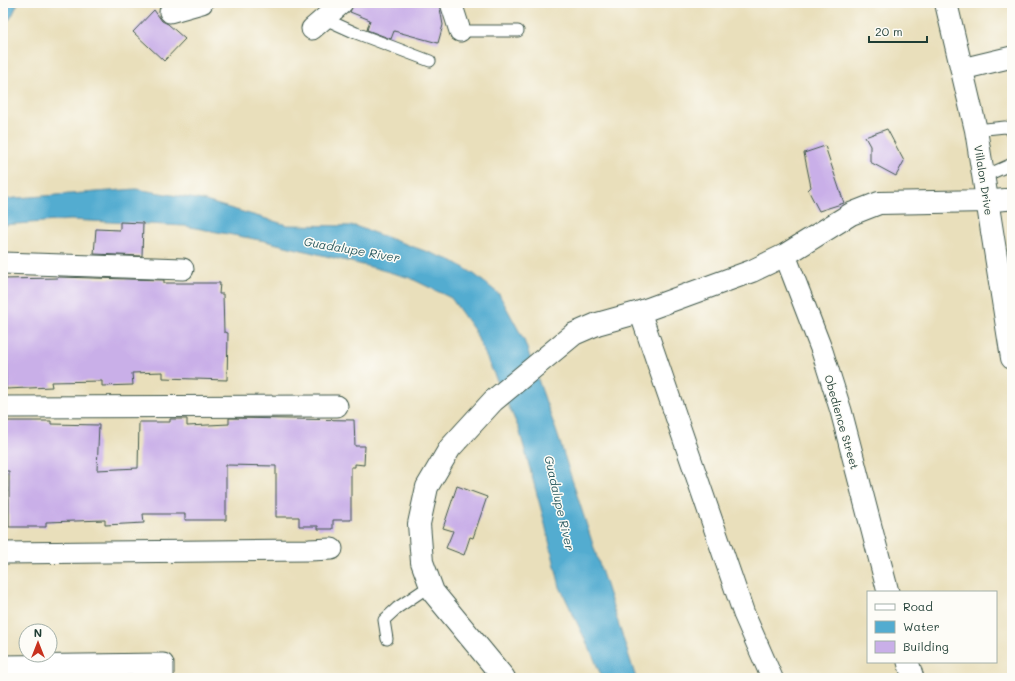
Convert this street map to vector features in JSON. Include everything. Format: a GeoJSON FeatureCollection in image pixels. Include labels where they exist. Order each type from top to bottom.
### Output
{"type":"FeatureCollection","features":[{"type":"Feature","properties":{"kind":"street"},"geometry":{"type":"LineString","coordinates":[[170,12],[202,3]]}},
{"type":"Feature","properties":{"kind":"street"},"geometry":{"type":"LineString","coordinates":[[319,24],[342,3]]}},
{"type":"Feature","properties":{"kind":"street"},"geometry":{"type":"LineString","coordinates":[[451,3],[460,31]]}},
{"type":"Feature","properties":{"kind":"street","name":"Villalon Drive"},"geometry":{"type":"LineString","coordinates":[[946,3],[976,130],[985,176],[987,201],[1012,358]]}},
{"type":"Feature","properties":{"kind":"street"},"geometry":{"type":"LineString","coordinates":[[962,69],[1012,57]]}},
{"type":"Feature","properties":{"kind":"street"},"geometry":{"type":"LineString","coordinates":[[504,678],[442,605],[431,586],[422,562],[419,524],[427,487],[450,448],[493,401],[574,334],[597,324],[640,312],[752,271],[785,256],[851,214],[879,203],[987,201],[1012,199]]}},
{"type":"Feature","properties":{"kind":"street","name":"Obedience Street"},"geometry":{"type":"LineString","coordinates":[[785,256],[806,315],[822,351],[841,411],[888,591]]}},
{"type":"Feature","properties":{"kind":"street"},"geometry":{"type":"LineString","coordinates":[[3,263],[183,269]]}},
{"type":"Feature","properties":{"kind":"street"},"geometry":{"type":"LineString","coordinates":[[640,312],[744,614],[772,678]]}},
{"type":"Feature","properties":{"kind":"street"},"geometry":{"type":"LineString","coordinates":[[3,407],[337,406]]}},
{"type":"Feature","properties":{"kind":"street"},"geometry":{"type":"LineString","coordinates":[[3,553],[309,550],[332,548]]}},
{"type":"Feature","properties":{"kind":"street"},"geometry":{"type":"LineString","coordinates":[[908,663],[913,678]]}},
{"type":"Feature","properties":{"kind":"street"},"geometry":{"type":"LineString","coordinates":[[3,666],[163,664],[163,678]]}},
{"type":"Feature","properties":{"kind":"lane"},"geometry":{"type":"LineString","coordinates":[[319,24],[356,33],[430,61]]}},
{"type":"Feature","properties":{"kind":"lane"},"geometry":{"type":"LineString","coordinates":[[460,31],[518,31]]}},
{"type":"Feature","properties":{"kind":"lane"},"geometry":{"type":"LineString","coordinates":[[976,130],[1005,127],[1010,128],[1012,132]]}},
{"type":"Feature","properties":{"kind":"lane"},"geometry":{"type":"LineString","coordinates":[[985,176],[1012,164]]}},
{"type":"Feature","properties":{"kind":"lane"},"geometry":{"type":"LineString","coordinates":[[386,639],[384,620],[397,608],[431,586]]}},
{"type":"Feature","properties":{"kind":"water"},"geometry":{"type":"Polygon","coordinates":[[[3,3],[18,3],[12,16],[3,27],[3,3]]]}},
{"type":"Feature","properties":{"kind":"water","name":"Guadalupe River"},"geometry":{"type":"Polygon","coordinates":[[[136,189],[202,200],[287,225],[355,226],[453,261],[474,274],[499,294],[524,340],[557,433],[636,678],[602,678],[560,587],[544,520],[519,429],[474,330],[451,298],[410,278],[375,268],[265,241],[185,226],[70,220],[3,225],[3,199],[136,189]]]}},
{"type":"Feature","properties":{"kind":"building"},"geometry":{"type":"Polygon","coordinates":[[[354,3],[439,3],[443,25],[438,43],[394,31],[391,39],[367,30],[370,20],[350,12],[354,3]]]}},
{"type":"Feature","properties":{"kind":"building"},"geometry":{"type":"Polygon","coordinates":[[[154,10],[162,21],[168,24],[185,39],[164,61],[133,32],[154,10]]]}},
{"type":"Feature","properties":{"kind":"building"},"geometry":{"type":"Polygon","coordinates":[[[887,129],[904,161],[896,176],[870,162],[870,146],[865,137],[887,129]]]}},
{"type":"Feature","properties":{"kind":"building"},"geometry":{"type":"Polygon","coordinates":[[[825,146],[844,203],[819,211],[808,190],[811,187],[804,153],[825,146]]]}},
{"type":"Feature","properties":{"kind":"building"},"geometry":{"type":"Polygon","coordinates":[[[120,222],[143,223],[142,256],[94,254],[96,229],[120,230],[120,222]]]}},
{"type":"Feature","properties":{"kind":"building"},"geometry":{"type":"Polygon","coordinates":[[[58,277],[164,280],[164,283],[220,283],[219,294],[223,294],[224,332],[228,333],[227,380],[163,378],[163,372],[132,373],[133,385],[102,386],[102,381],[51,382],[52,387],[6,389],[5,327],[3,327],[3,279],[58,277]]]}},
{"type":"Feature","properties":{"kind":"building"},"geometry":{"type":"Polygon","coordinates":[[[229,418],[354,420],[355,446],[365,446],[364,465],[355,464],[355,467],[351,467],[351,520],[333,520],[333,529],[318,529],[318,526],[299,526],[299,517],[276,517],[276,466],[226,465],[226,520],[185,520],[185,514],[143,514],[144,523],[105,525],[105,520],[46,522],[46,527],[9,527],[9,471],[3,471],[5,421],[51,421],[51,424],[99,425],[97,470],[138,468],[139,422],[170,422],[170,419],[187,419],[187,426],[229,424],[229,418]]]}},
{"type":"Feature","properties":{"kind":"building"},"geometry":{"type":"Polygon","coordinates":[[[457,486],[487,497],[473,538],[470,537],[464,555],[446,548],[453,531],[443,528],[457,486]]]}}]}
